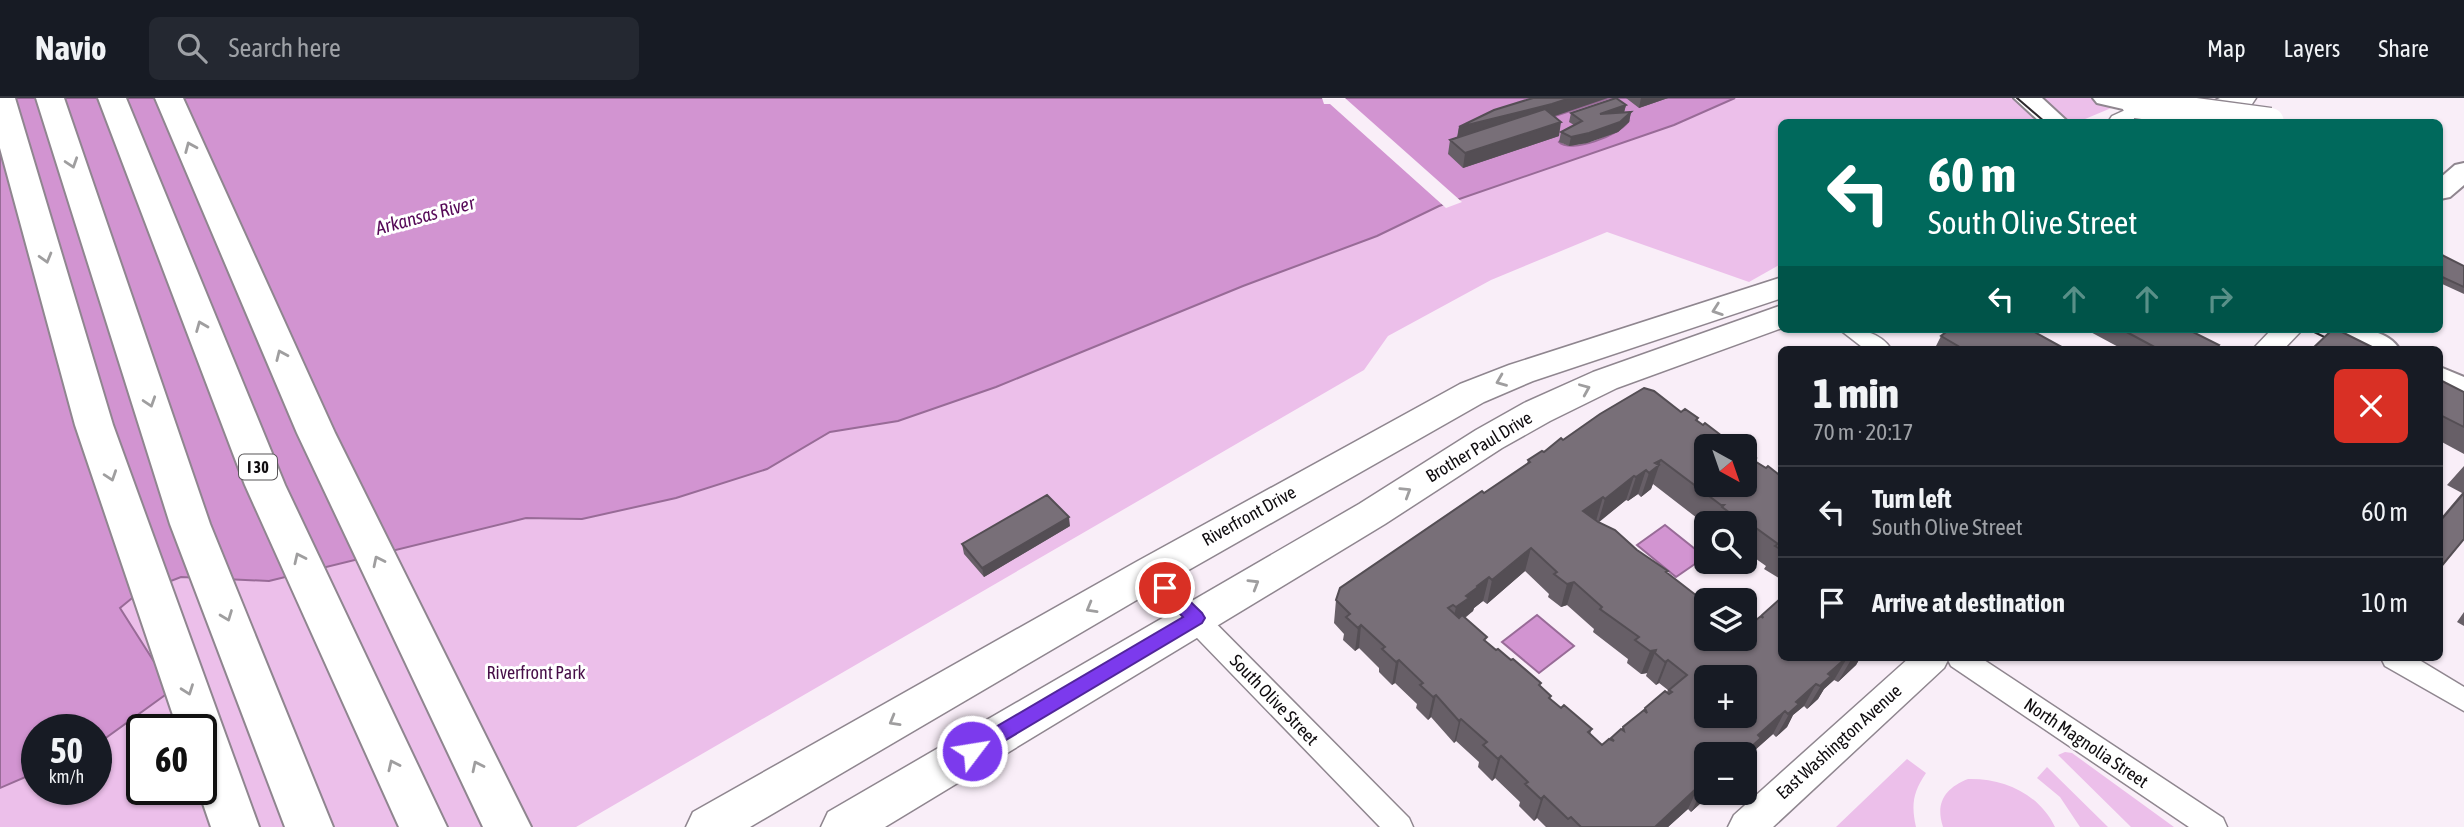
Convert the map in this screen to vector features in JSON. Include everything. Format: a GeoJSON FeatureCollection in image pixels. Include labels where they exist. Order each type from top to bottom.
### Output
{"type":"FeatureCollection","features":[{"type":"Feature","properties":{"kind":"highway"},"geometry":{"type":"LineString","coordinates":[[1,98],[94,425],[235,827]]}},
{"type":"Feature","properties":{"kind":"highway"},"geometry":{"type":"LineString","coordinates":[[50,98],[190,524],[309,827]]}},
{"type":"Feature","properties":{"kind":"highway","name":"I 30"},"geometry":{"type":"LineString","coordinates":[[112,98],[265,485],[423,827]]}},
{"type":"Feature","properties":{"kind":"highway"},"geometry":{"type":"LineString","coordinates":[[169,98],[316,433],[507,827]]}},
{"type":"Feature","properties":{"kind":"main road"},"geometry":{"type":"LineString","coordinates":[[2027,98],[2052,119]]}},
{"type":"Feature","properties":{"kind":"main road"},"geometry":{"type":"LineString","coordinates":[[2106,98],[2250,119]]}},
{"type":"Feature","properties":{"kind":"main road"},"geometry":{"type":"LineString","coordinates":[[2134,117],[2175,98]]}},
{"type":"Feature","properties":{"kind":"main road"},"geometry":{"type":"LineString","coordinates":[[2197,119],[2242,98]]}},
{"type":"Feature","properties":{"kind":"main road","name":"Riverfront Drive"},"geometry":{"type":"LineString","coordinates":[[721,824],[1150,573],[1472,393],[1521,373],[1778,288]]}},
{"type":"Feature","properties":{"kind":"main road","name":"Brother Paul Drive"},"geometry":{"type":"LineString","coordinates":[[1196,618],[1537,412],[1605,380],[1778,317]]}},
{"type":"Feature","properties":{"kind":"main road"},"geometry":{"type":"LineString","coordinates":[[2351,333],[2377,346]]}},
{"type":"Feature","properties":{"kind":"main road"},"geometry":{"type":"LineString","coordinates":[[2443,380],[2464,390]]}},
{"type":"Feature","properties":{"kind":"main road"},"geometry":{"type":"LineString","coordinates":[[844,827],[1196,618]]}},
{"type":"Feature","properties":{"kind":"main road"},"geometry":{"type":"LineString","coordinates":[[870,827],[900,793]]}},
{"type":"Feature","properties":{"kind":"street"},"geometry":{"type":"LineString","coordinates":[[1855,333],[1875,346]]}},
{"type":"Feature","properties":{"kind":"street"},"geometry":{"type":"LineString","coordinates":[[2270,346],[2285,333]]}},
{"type":"Feature","properties":{"kind":"street","name":"South Olive Street"},"geometry":{"type":"LineString","coordinates":[[1150,573],[1399,827]]}},
{"type":"Feature","properties":{"kind":"street","name":"East Washington Avenue"},"geometry":{"type":"LineString","coordinates":[[1747,827],[1929,661]]}},
{"type":"Feature","properties":{"kind":"street","name":"North Magnolia Street"},"geometry":{"type":"LineString","coordinates":[[1964,661],[2213,827]]}},
{"type":"Feature","properties":{"kind":"street"},"geometry":{"type":"LineString","coordinates":[[2399,661],[2464,700]]}},
{"type":"Feature","properties":{"kind":"green space","name":"Riverfront Park"},"geometry":{"type":"Polygon","coordinates":[[[1734,98],[2135,98],[2085,119],[1778,119],[1778,266],[1749,282],[1607,232],[1491,280],[1388,336],[1364,370],[576,827],[0,827],[0,788],[21,779],[21,805],[112,805],[112,733],[126,723],[126,805],[217,805],[217,714],[139,714],[172,690],[119,608],[137,594],[181,577],[269,581],[526,518],[582,519],[676,498],[767,469],[830,432],[898,421],[996,387],[1243,286],[1377,236],[1439,206],[1674,125],[1734,98]]]}},
{"type":"Feature","properties":{"kind":"green space"},"geometry":{"type":"Polygon","coordinates":[[[2072,753],[2174,827],[2131,827],[2058,755],[2072,753]]]}},
{"type":"Feature","properties":{"kind":"green space"},"geometry":{"type":"Polygon","coordinates":[[[1907,759],[1926,773],[1914,799],[1916,827],[1836,827],[1907,759]]]}},
{"type":"Feature","properties":{"kind":"green space"},"geometry":{"type":"Polygon","coordinates":[[[2047,767],[2108,827],[2080,827],[2060,797],[2037,778],[2047,767]]]}},
{"type":"Feature","properties":{"kind":"green space"},"geometry":{"type":"Polygon","coordinates":[[[1968,779],[1995,781],[2019,790],[2040,805],[2055,827],[1943,827],[1940,811],[1944,797],[1953,787],[1968,779]]]}},
{"type":"Feature","properties":{"kind":"water","name":"Arkansas River"},"geometry":{"type":"Polygon","coordinates":[[[0,98],[1568,98],[1549,118],[1609,98],[1735,98],[1674,125],[1439,206],[1377,236],[1243,286],[996,387],[898,421],[830,432],[767,469],[676,498],[582,519],[526,518],[269,581],[181,577],[137,594],[120,608],[172,690],[139,714],[126,714],[126,723],[112,733],[112,714],[21,714],[21,779],[0,788],[0,98]],[[1628,122],[1559,142],[1574,146],[1615,132],[1628,122]]]}},
{"type":"Feature","properties":{"kind":"water"},"geometry":{"type":"Polygon","coordinates":[[[1665,525],[1694,548],[1694,565],[1676,577],[1637,545],[1665,525]]]}},
{"type":"Feature","properties":{"kind":"water"},"geometry":{"type":"Polygon","coordinates":[[[1537,615],[1574,646],[1539,673],[1502,642],[1537,615]]]}},
{"type":"Feature","properties":{"kind":"pier"},"geometry":{"type":"Polygon","coordinates":[[[1322,98],[1345,98],[1462,202],[1446,208],[1330,104],[1324,104],[1322,98]]]}},
{"type":"Feature","properties":{"kind":"building"},"geometry":{"type":"Polygon","coordinates":[[[1533,98],[1570,98],[1459,127],[1494,110],[1533,98]]]}},
{"type":"Feature","properties":{"kind":"building"},"geometry":{"type":"Polygon","coordinates":[[[1616,98],[1626,105],[1600,114],[1631,112],[1620,122],[1571,137],[1561,132],[1582,121],[1571,113],[1616,98]]]}},
{"type":"Feature","properties":{"kind":"building"},"geometry":{"type":"Polygon","coordinates":[[[1545,109],[1561,122],[1465,153],[1450,140],[1545,109]]]}},
{"type":"Feature","properties":{"kind":"building"},"geometry":{"type":"Polygon","coordinates":[[[2443,256],[2464,266],[2464,287],[2443,277],[2443,256]]]}},
{"type":"Feature","properties":{"kind":"building"},"geometry":{"type":"Polygon","coordinates":[[[1945,333],[2036,333],[2060,346],[1958,346],[1941,336],[1945,333]]]}},
{"type":"Feature","properties":{"kind":"building"},"geometry":{"type":"Polygon","coordinates":[[[2128,333],[2195,333],[2219,345],[2218,346],[2153,346],[2128,333]]]}},
{"type":"Feature","properties":{"kind":"building"},"geometry":{"type":"Polygon","coordinates":[[[2329,333],[2344,333],[2370,346],[2315,346],[2329,333]]]}},
{"type":"Feature","properties":{"kind":"building"},"geometry":{"type":"Polygon","coordinates":[[[2443,382],[2464,392],[2464,427],[2443,416],[2443,382]]]}},
{"type":"Feature","properties":{"kind":"building"},"geometry":{"type":"Polygon","coordinates":[[[1644,388],[1654,391],[1681,412],[1685,409],[1698,418],[1696,420],[1719,434],[1694,434],[1694,485],[1661,460],[1655,463],[1659,465],[1649,473],[1646,470],[1634,476],[1605,499],[1603,497],[1583,511],[1615,530],[1694,594],[1694,651],[1757,651],[1757,619],[1761,616],[1763,618],[1762,615],[1778,601],[1778,661],[1843,661],[1828,674],[1831,676],[1820,686],[1816,684],[1796,702],[1799,704],[1788,714],[1785,711],[1758,735],[1761,738],[1757,742],[1694,742],[1694,791],[1655,827],[1581,827],[1571,817],[1568,819],[1544,796],[1541,799],[1525,784],[1528,782],[1501,756],[1498,759],[1483,745],[1487,742],[1461,719],[1459,721],[1436,695],[1433,697],[1420,685],[1423,683],[1399,660],[1396,662],[1382,649],[1385,647],[1361,625],[1358,628],[1346,617],[1350,614],[1336,600],[1340,588],[1482,491],[1484,493],[1530,462],[1528,460],[1544,452],[1561,438],[1563,440],[1644,388]],[[1531,548],[1492,580],[1489,577],[1477,586],[1466,596],[1469,598],[1456,607],[1453,605],[1448,608],[1459,618],[1462,615],[1487,637],[1484,640],[1513,659],[1541,683],[1539,685],[1551,696],[1549,698],[1561,708],[1564,705],[1592,729],[1588,732],[1602,745],[1609,739],[1614,741],[1611,738],[1621,729],[1624,731],[1623,727],[1644,710],[1647,713],[1645,708],[1665,691],[1669,694],[1672,692],[1669,690],[1687,675],[1668,660],[1665,662],[1655,653],[1656,650],[1650,651],[1635,640],[1639,637],[1600,609],[1602,607],[1574,582],[1567,584],[1554,574],[1557,572],[1531,548]]]}},
{"type":"Feature","properties":{"kind":"building"},"geometry":{"type":"Polygon","coordinates":[[[1757,462],[1766,468],[1768,466],[1778,474],[1778,544],[1757,529],[1757,511],[1727,511],[1710,497],[1757,497],[1757,462]]]}},
{"type":"Feature","properties":{"kind":"building"},"geometry":{"type":"Polygon","coordinates":[[[2464,493],[2464,539],[2443,564],[2443,518],[2464,493]]]}},
{"type":"Feature","properties":{"kind":"building"},"geometry":{"type":"Polygon","coordinates":[[[1047,495],[1069,517],[982,568],[962,544],[1047,495]]]}},
{"type":"Feature","properties":{"kind":"tram line"},"geometry":{"type":"LineString","coordinates":[[2017,98],[2042,119]]}},
{"type":"Feature","properties":{"kind":"tram line"},"geometry":{"type":"LineString","coordinates":[[2316,333],[2343,346]]}},
{"type":"Feature","properties":{"kind":"route"},"geometry":{"type":"LineString","coordinates":[[972,751],[1196,618],[1165,588]]}}]}
